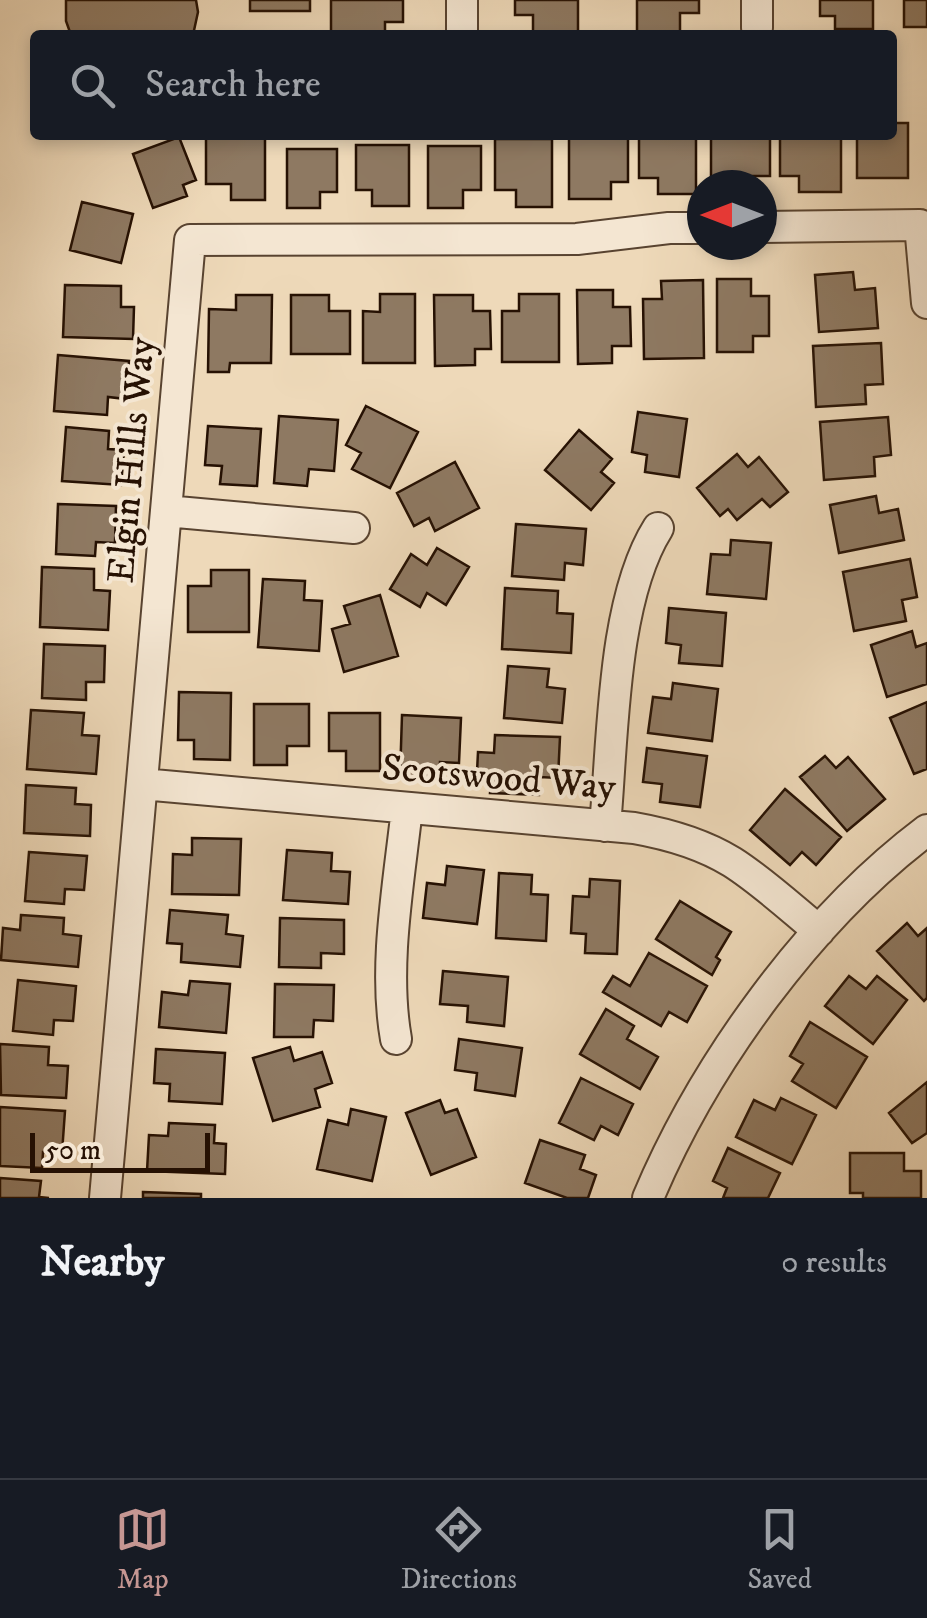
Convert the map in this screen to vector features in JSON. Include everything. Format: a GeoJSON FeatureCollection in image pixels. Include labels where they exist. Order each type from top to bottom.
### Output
{"type":"FeatureCollection","features":[{"type":"Feature","properties":{"kind":"street"},"geometry":{"type":"LineString","coordinates":[[462,0],[462,30]]}},
{"type":"Feature","properties":{"kind":"street"},"geometry":{"type":"LineString","coordinates":[[777,227],[920,225],[927,303]]}},
{"type":"Feature","properties":{"kind":"street","name":"Elgin Hills Way"},"geometry":{"type":"LineString","coordinates":[[105,1198],[190,240],[576,239],[687,228]]}},
{"type":"Feature","properties":{"kind":"street"},"geometry":{"type":"LineString","coordinates":[[166,511],[354,528]]}},
{"type":"Feature","properties":{"kind":"street"},"geometry":{"type":"LineString","coordinates":[[606,826],[618,670],[628,604],[658,528]]}},
{"type":"Feature","properties":{"kind":"street","name":"Scotswood Way"},"geometry":{"type":"LineString","coordinates":[[142,784],[670,835],[732,862],[819,931]]}},
{"type":"Feature","properties":{"kind":"street"},"geometry":{"type":"LineString","coordinates":[[396,1039],[390,1009],[390,978],[406,808]]}},
{"type":"Feature","properties":{"kind":"street"},"geometry":{"type":"LineString","coordinates":[[648,1198],[700,1093],[776,982],[866,882],[927,830]]}},
{"type":"Feature","properties":{"kind":"building"},"geometry":{"type":"Polygon","coordinates":[[[66,0],[196,0],[198,12],[194,30],[69,30],[66,0]]]}},
{"type":"Feature","properties":{"kind":"building"},"geometry":{"type":"Polygon","coordinates":[[[250,0],[310,0],[310,11],[250,11],[250,0]]]}},
{"type":"Feature","properties":{"kind":"building"},"geometry":{"type":"Polygon","coordinates":[[[331,0],[403,0],[403,22],[385,22],[385,30],[331,30],[331,0]]]}},
{"type":"Feature","properties":{"kind":"building"},"geometry":{"type":"Polygon","coordinates":[[[515,0],[578,0],[578,30],[533,30],[533,15],[515,15],[515,0]]]}},
{"type":"Feature","properties":{"kind":"building"},"geometry":{"type":"Polygon","coordinates":[[[637,0],[699,0],[699,13],[680,13],[680,30],[637,30],[637,0]]]}},
{"type":"Feature","properties":{"kind":"building"},"geometry":{"type":"Polygon","coordinates":[[[820,0],[873,0],[873,29],[835,29],[835,16],[820,16],[820,0]]]}},
{"type":"Feature","properties":{"kind":"building"},"geometry":{"type":"Polygon","coordinates":[[[904,0],[927,0],[927,27],[904,27],[904,0]]]}},
{"type":"Feature","properties":{"kind":"building"},"geometry":{"type":"Polygon","coordinates":[[[897,123],[908,123],[908,178],[857,178],[857,140],[897,140],[897,123]]]}},
{"type":"Feature","properties":{"kind":"building"},"geometry":{"type":"Polygon","coordinates":[[[180,140],[196,180],[183,185],[187,196],[153,208],[133,154],[180,140]]]}},
{"type":"Feature","properties":{"kind":"building"},"geometry":{"type":"Polygon","coordinates":[[[206,140],[265,140],[265,200],[231,200],[231,184],[206,184],[206,140]]]}},
{"type":"Feature","properties":{"kind":"building"},"geometry":{"type":"Polygon","coordinates":[[[495,140],[552,140],[552,207],[516,207],[516,190],[495,190],[495,140]]]}},
{"type":"Feature","properties":{"kind":"building"},"geometry":{"type":"Polygon","coordinates":[[[569,140],[628,140],[628,182],[611,182],[611,199],[569,199],[569,140]]]}},
{"type":"Feature","properties":{"kind":"building"},"geometry":{"type":"Polygon","coordinates":[[[639,140],[696,140],[696,170],[687,170],[687,194],[658,194],[658,178],[639,178],[639,140]]]}},
{"type":"Feature","properties":{"kind":"building"},"geometry":{"type":"Polygon","coordinates":[[[711,140],[770,140],[770,170],[711,170],[711,140]]]}},
{"type":"Feature","properties":{"kind":"building"},"geometry":{"type":"Polygon","coordinates":[[[780,140],[841,140],[841,192],[799,192],[799,176],[780,176],[780,140]]]}},
{"type":"Feature","properties":{"kind":"building"},"geometry":{"type":"Polygon","coordinates":[[[356,145],[409,145],[409,206],[372,206],[372,190],[356,190],[356,145]]]}},
{"type":"Feature","properties":{"kind":"building"},"geometry":{"type":"Polygon","coordinates":[[[428,146],[481,146],[481,190],[463,190],[463,208],[428,208],[428,146]]]}},
{"type":"Feature","properties":{"kind":"building"},"geometry":{"type":"Polygon","coordinates":[[[287,149],[337,149],[337,192],[320,192],[320,208],[287,208],[287,149]]]}},
{"type":"Feature","properties":{"kind":"building"},"geometry":{"type":"Polygon","coordinates":[[[82,202],[133,214],[121,263],[70,250],[82,202]]]}},
{"type":"Feature","properties":{"kind":"building"},"geometry":{"type":"Polygon","coordinates":[[[853,272],[855,290],[875,288],[878,328],[819,332],[815,275],[853,272]]]}},
{"type":"Feature","properties":{"kind":"building"},"geometry":{"type":"Polygon","coordinates":[[[717,279],[751,279],[751,296],[769,296],[769,336],[753,336],[753,352],[717,352],[717,279]]]}},
{"type":"Feature","properties":{"kind":"building"},"geometry":{"type":"Polygon","coordinates":[[[703,280],[704,358],[644,359],[643,299],[662,299],[661,281],[703,280]]]}},
{"type":"Feature","properties":{"kind":"building"},"geometry":{"type":"Polygon","coordinates":[[[65,285],[121,286],[121,307],[134,307],[133,339],[63,337],[65,285]]]}},
{"type":"Feature","properties":{"kind":"building"},"geometry":{"type":"Polygon","coordinates":[[[577,290],[613,290],[613,307],[630,307],[631,346],[612,346],[612,363],[578,364],[577,290]]]}},
{"type":"Feature","properties":{"kind":"building"},"geometry":{"type":"Polygon","coordinates":[[[380,294],[415,294],[415,363],[363,363],[363,311],[380,312],[380,294]]]}},
{"type":"Feature","properties":{"kind":"building"},"geometry":{"type":"Polygon","coordinates":[[[519,294],[559,294],[559,362],[502,362],[502,311],[519,311],[519,294]]]}},
{"type":"Feature","properties":{"kind":"building"},"geometry":{"type":"Polygon","coordinates":[[[236,295],[272,295],[271,363],[230,363],[229,372],[208,372],[209,309],[236,310],[236,295]]]}},
{"type":"Feature","properties":{"kind":"building"},"geometry":{"type":"Polygon","coordinates":[[[291,295],[329,295],[329,311],[350,311],[350,354],[291,354],[291,295]]]}},
{"type":"Feature","properties":{"kind":"building"},"geometry":{"type":"Polygon","coordinates":[[[434,295],[473,295],[473,311],[490,311],[491,349],[475,349],[475,365],[435,366],[434,295]]]}},
{"type":"Feature","properties":{"kind":"building"},"geometry":{"type":"Polygon","coordinates":[[[881,343],[883,384],[865,385],[866,404],[816,407],[813,346],[881,343]]]}},
{"type":"Feature","properties":{"kind":"building"},"geometry":{"type":"Polygon","coordinates":[[[58,355],[129,361],[126,399],[108,397],[107,415],[54,411],[58,355]]]}},
{"type":"Feature","properties":{"kind":"building"},"geometry":{"type":"Polygon","coordinates":[[[366,406],[418,432],[390,488],[352,469],[361,453],[346,445],[366,406]]]}},
{"type":"Feature","properties":{"kind":"building"},"geometry":{"type":"Polygon","coordinates":[[[638,412],[687,419],[679,477],[645,472],[647,455],[632,452],[638,412]]]}},
{"type":"Feature","properties":{"kind":"building"},"geometry":{"type":"Polygon","coordinates":[[[279,416],[338,420],[334,471],[309,469],[307,486],[274,483],[279,416]]]}},
{"type":"Feature","properties":{"kind":"building"},"geometry":{"type":"Polygon","coordinates":[[[888,417],[891,455],[874,457],[875,476],[824,480],[820,422],[888,417]]]}},
{"type":"Feature","properties":{"kind":"building"},"geometry":{"type":"Polygon","coordinates":[[[208,426],[261,429],[257,486],[220,484],[222,466],[205,465],[208,426]]]}},
{"type":"Feature","properties":{"kind":"building"},"geometry":{"type":"Polygon","coordinates":[[[66,427],[109,431],[108,449],[124,450],[121,485],[62,481],[66,427]]]}},
{"type":"Feature","properties":{"kind":"building"},"geometry":{"type":"Polygon","coordinates":[[[579,430],[612,459],[601,472],[614,483],[591,510],[545,470],[579,430]]]}},
{"type":"Feature","properties":{"kind":"building"},"geometry":{"type":"Polygon","coordinates":[[[737,454],[748,467],[759,457],[788,492],[770,507],[762,499],[737,520],[728,509],[720,516],[697,488],[737,454]]]}},
{"type":"Feature","properties":{"kind":"building"},"geometry":{"type":"Polygon","coordinates":[[[455,462],[479,508],[435,531],[429,518],[414,526],[397,493],[455,462]]]}},
{"type":"Feature","properties":{"kind":"building"},"geometry":{"type":"Polygon","coordinates":[[[876,496],[879,513],[898,509],[904,540],[839,553],[830,505],[876,496]]]}},
{"type":"Feature","properties":{"kind":"building"},"geometry":{"type":"Polygon","coordinates":[[[58,504],[116,506],[115,543],[96,542],[95,556],[56,554],[58,504]]]}},
{"type":"Feature","properties":{"kind":"building"},"geometry":{"type":"Polygon","coordinates":[[[516,524],[586,529],[583,565],[565,563],[564,580],[512,576],[516,524]]]}},
{"type":"Feature","properties":{"kind":"building"},"geometry":{"type":"Polygon","coordinates":[[[731,540],[771,543],[766,599],[707,594],[711,554],[730,555],[731,540]]]}},
{"type":"Feature","properties":{"kind":"building"},"geometry":{"type":"Polygon","coordinates":[[[437,548],[469,567],[446,605],[427,593],[420,607],[390,589],[411,554],[427,565],[437,548]]]}},
{"type":"Feature","properties":{"kind":"building"},"geometry":{"type":"Polygon","coordinates":[[[910,559],[917,597],[902,600],[906,621],[854,631],[843,572],[910,559]]]}},
{"type":"Feature","properties":{"kind":"building"},"geometry":{"type":"Polygon","coordinates":[[[42,567],[94,569],[94,590],[110,591],[108,630],[40,627],[42,567]]]}},
{"type":"Feature","properties":{"kind":"building"},"geometry":{"type":"Polygon","coordinates":[[[211,570],[249,570],[249,632],[188,632],[188,586],[211,586],[211,570]]]}},
{"type":"Feature","properties":{"kind":"building"},"geometry":{"type":"Polygon","coordinates":[[[263,579],[305,581],[304,600],[322,601],[319,651],[258,647],[263,579]]]}},
{"type":"Feature","properties":{"kind":"building"},"geometry":{"type":"Polygon","coordinates":[[[505,588],[558,591],[557,613],[573,614],[571,653],[502,649],[505,588]]]}},
{"type":"Feature","properties":{"kind":"building"},"geometry":{"type":"Polygon","coordinates":[[[380,595],[398,656],[344,672],[332,629],[350,624],[344,606],[380,595]]]}},
{"type":"Feature","properties":{"kind":"building"},"geometry":{"type":"Polygon","coordinates":[[[669,608],[726,613],[722,666],[679,663],[681,645],[666,643],[669,608]]]}},
{"type":"Feature","properties":{"kind":"building"},"geometry":{"type":"Polygon","coordinates":[[[912,631],[916,647],[927,643],[927,684],[887,697],[871,645],[912,631]]]}},
{"type":"Feature","properties":{"kind":"building"},"geometry":{"type":"Polygon","coordinates":[[[44,644],[105,646],[104,682],[86,682],[86,700],[42,698],[44,644]]]}},
{"type":"Feature","properties":{"kind":"building"},"geometry":{"type":"Polygon","coordinates":[[[508,666],[549,669],[547,687],[565,689],[562,723],[504,718],[508,666]]]}},
{"type":"Feature","properties":{"kind":"building"},"geometry":{"type":"Polygon","coordinates":[[[673,683],[718,689],[712,741],[648,733],[653,697],[671,699],[673,683]]]}},
{"type":"Feature","properties":{"kind":"building"},"geometry":{"type":"Polygon","coordinates":[[[179,692],[231,693],[230,760],[194,759],[194,740],[178,740],[179,692]]]}},
{"type":"Feature","properties":{"kind":"building"},"geometry":{"type":"Polygon","coordinates":[[[927,702],[927,769],[914,774],[890,718],[927,702]]]}},
{"type":"Feature","properties":{"kind":"building"},"geometry":{"type":"Polygon","coordinates":[[[254,704],[309,704],[309,746],[287,746],[287,765],[254,765],[254,704]]]}},
{"type":"Feature","properties":{"kind":"building"},"geometry":{"type":"Polygon","coordinates":[[[31,710],[84,713],[82,735],[99,736],[96,774],[27,769],[31,710]]]}},
{"type":"Feature","properties":{"kind":"building"},"geometry":{"type":"Polygon","coordinates":[[[329,713],[380,713],[380,771],[346,771],[346,751],[329,751],[329,713]]]}},
{"type":"Feature","properties":{"kind":"building"},"geometry":{"type":"Polygon","coordinates":[[[402,715],[461,718],[459,763],[440,762],[439,778],[400,777],[402,715]]]}},
{"type":"Feature","properties":{"kind":"building"},"geometry":{"type":"Polygon","coordinates":[[[495,735],[560,737],[558,778],[540,777],[539,795],[490,793],[492,772],[477,772],[478,752],[494,753],[495,735]]]}},
{"type":"Feature","properties":{"kind":"building"},"geometry":{"type":"Polygon","coordinates":[[[647,748],[707,756],[700,807],[660,802],[662,784],[643,782],[647,748]]]}},
{"type":"Feature","properties":{"kind":"building"},"geometry":{"type":"Polygon","coordinates":[[[825,756],[836,768],[848,757],[885,799],[847,831],[800,777],[825,756]]]}},
{"type":"Feature","properties":{"kind":"building"},"geometry":{"type":"Polygon","coordinates":[[[26,785],[76,788],[75,804],[91,805],[90,836],[24,833],[26,785]]]}},
{"type":"Feature","properties":{"kind":"building"},"geometry":{"type":"Polygon","coordinates":[[[785,789],[841,837],[816,865],[802,852],[790,865],[750,830],[785,789]]]}},
{"type":"Feature","properties":{"kind":"building"},"geometry":{"type":"Polygon","coordinates":[[[192,838],[241,839],[239,895],[172,894],[173,854],[192,855],[192,838]]]}},
{"type":"Feature","properties":{"kind":"building"},"geometry":{"type":"Polygon","coordinates":[[[287,850],[332,853],[331,871],[350,872],[348,904],[283,900],[287,850]]]}},
{"type":"Feature","properties":{"kind":"building"},"geometry":{"type":"Polygon","coordinates":[[[29,852],[87,856],[84,890],[65,889],[64,904],[25,901],[29,852]]]}},
{"type":"Feature","properties":{"kind":"building"},"geometry":{"type":"Polygon","coordinates":[[[447,866],[484,870],[477,924],[423,918],[427,883],[445,885],[447,866]]]}},
{"type":"Feature","properties":{"kind":"building"},"geometry":{"type":"Polygon","coordinates":[[[499,873],[532,875],[531,894],[548,895],[546,941],[496,938],[499,873]]]}},
{"type":"Feature","properties":{"kind":"building"},"geometry":{"type":"Polygon","coordinates":[[[590,879],[620,881],[617,954],[585,953],[586,934],[571,933],[573,896],[589,897],[590,879]]]}},
{"type":"Feature","properties":{"kind":"building"},"geometry":{"type":"Polygon","coordinates":[[[680,901],[731,932],[716,957],[720,960],[712,975],[656,939],[680,901]]]}},
{"type":"Feature","properties":{"kind":"building"},"geometry":{"type":"Polygon","coordinates":[[[170,910],[228,915],[226,934],[243,936],[240,967],[181,962],[182,944],[167,943],[170,910]]]}},
{"type":"Feature","properties":{"kind":"building"},"geometry":{"type":"Polygon","coordinates":[[[21,915],[64,918],[63,934],[81,936],[78,967],[1,960],[3,928],[20,930],[21,915]]]}},
{"type":"Feature","properties":{"kind":"building"},"geometry":{"type":"Polygon","coordinates":[[[280,918],[344,920],[344,954],[321,953],[321,968],[279,967],[280,918]]]}},
{"type":"Feature","properties":{"kind":"building"},"geometry":{"type":"Polygon","coordinates":[[[907,923],[918,936],[927,928],[924,1001],[877,951],[907,923]]]}},
{"type":"Feature","properties":{"kind":"building"},"geometry":{"type":"Polygon","coordinates":[[[649,953],[707,986],[687,1022],[669,1012],[661,1026],[603,992],[613,976],[630,986],[649,953]]]}},
{"type":"Feature","properties":{"kind":"building"},"geometry":{"type":"Polygon","coordinates":[[[443,971],[508,977],[504,1026],[467,1022],[468,1006],[440,1004],[443,971]]]}},
{"type":"Feature","properties":{"kind":"building"},"geometry":{"type":"Polygon","coordinates":[[[849,976],[866,989],[877,976],[907,1000],[873,1044],[825,1006],[849,976]]]}},
{"type":"Feature","properties":{"kind":"building"},"geometry":{"type":"Polygon","coordinates":[[[18,980],[76,986],[73,1021],[54,1020],[53,1035],[13,1031],[18,980]]]}},
{"type":"Feature","properties":{"kind":"building"},"geometry":{"type":"Polygon","coordinates":[[[190,981],[230,984],[226,1033],[159,1027],[162,992],[188,995],[190,981]]]}},
{"type":"Feature","properties":{"kind":"building"},"geometry":{"type":"Polygon","coordinates":[[[275,984],[334,985],[333,1021],[314,1020],[313,1037],[274,1037],[275,984]]]}},
{"type":"Feature","properties":{"kind":"building"},"geometry":{"type":"Polygon","coordinates":[[[606,1009],[634,1026],[627,1039],[658,1057],[640,1089],[580,1054],[606,1009]]]}},
{"type":"Feature","properties":{"kind":"building"},"geometry":{"type":"Polygon","coordinates":[[[810,1022],[867,1057],[836,1108],[792,1081],[803,1064],[790,1056],[810,1022]]]}},
{"type":"Feature","properties":{"kind":"building"},"geometry":{"type":"Polygon","coordinates":[[[459,1039],[522,1048],[515,1096],[475,1090],[477,1073],[455,1070],[459,1039]]]}},
{"type":"Feature","properties":{"kind":"building"},"geometry":{"type":"Polygon","coordinates":[[[0,1044],[49,1047],[48,1065],[68,1066],[66,1098],[1,1095],[0,1044]]]}},
{"type":"Feature","properties":{"kind":"building"},"geometry":{"type":"Polygon","coordinates":[[[290,1047],[294,1061],[322,1052],[332,1083],[315,1089],[320,1107],[273,1121],[253,1058],[290,1047]]]}},
{"type":"Feature","properties":{"kind":"building"},"geometry":{"type":"Polygon","coordinates":[[[156,1049],[225,1053],[222,1104],[169,1101],[170,1084],[154,1083],[156,1049]]]}},
{"type":"Feature","properties":{"kind":"building"},"geometry":{"type":"Polygon","coordinates":[[[581,1078],[633,1104],[618,1135],[601,1126],[594,1140],[559,1123],[581,1078]]]}},
{"type":"Feature","properties":{"kind":"building"},"geometry":{"type":"Polygon","coordinates":[[[927,1082],[927,1133],[912,1143],[889,1113],[927,1082]]]}},
{"type":"Feature","properties":{"kind":"building"},"geometry":{"type":"Polygon","coordinates":[[[781,1098],[816,1115],[792,1164],[736,1137],[754,1100],[775,1110],[781,1098]]]}},
{"type":"Feature","properties":{"kind":"building"},"geometry":{"type":"Polygon","coordinates":[[[440,1100],[445,1113],[457,1109],[476,1157],[431,1175],[406,1113],[440,1100]]]}},
{"type":"Feature","properties":{"kind":"building"},"geometry":{"type":"Polygon","coordinates":[[[0,1107],[65,1111],[62,1153],[43,1152],[42,1168],[0,1166],[0,1107]]]}},
{"type":"Feature","properties":{"kind":"building"},"geometry":{"type":"Polygon","coordinates":[[[351,1109],[386,1117],[372,1181],[317,1169],[328,1120],[348,1125],[351,1109]]]}},
{"type":"Feature","properties":{"kind":"building"},"geometry":{"type":"Polygon","coordinates":[[[169,1123],[215,1125],[214,1143],[226,1144],[225,1174],[147,1171],[149,1135],[168,1136],[169,1123]]]}},
{"type":"Feature","properties":{"kind":"building"},"geometry":{"type":"Polygon","coordinates":[[[540,1140],[585,1155],[580,1169],[596,1175],[588,1198],[567,1198],[525,1183],[540,1140]]]}},
{"type":"Feature","properties":{"kind":"building"},"geometry":{"type":"Polygon","coordinates":[[[728,1148],[780,1173],[768,1198],[723,1198],[727,1188],[713,1181],[728,1148]]]}},
{"type":"Feature","properties":{"kind":"building"},"geometry":{"type":"Polygon","coordinates":[[[850,1153],[904,1153],[904,1171],[921,1171],[921,1198],[863,1198],[863,1193],[850,1193],[850,1153]]]}},
{"type":"Feature","properties":{"kind":"building"},"geometry":{"type":"Polygon","coordinates":[[[0,1178],[41,1181],[39,1197],[49,1198],[0,1198],[0,1178]]]}},
{"type":"Feature","properties":{"kind":"building"},"geometry":{"type":"Polygon","coordinates":[[[143,1192],[201,1194],[201,1198],[143,1198],[143,1192]]]}}]}
